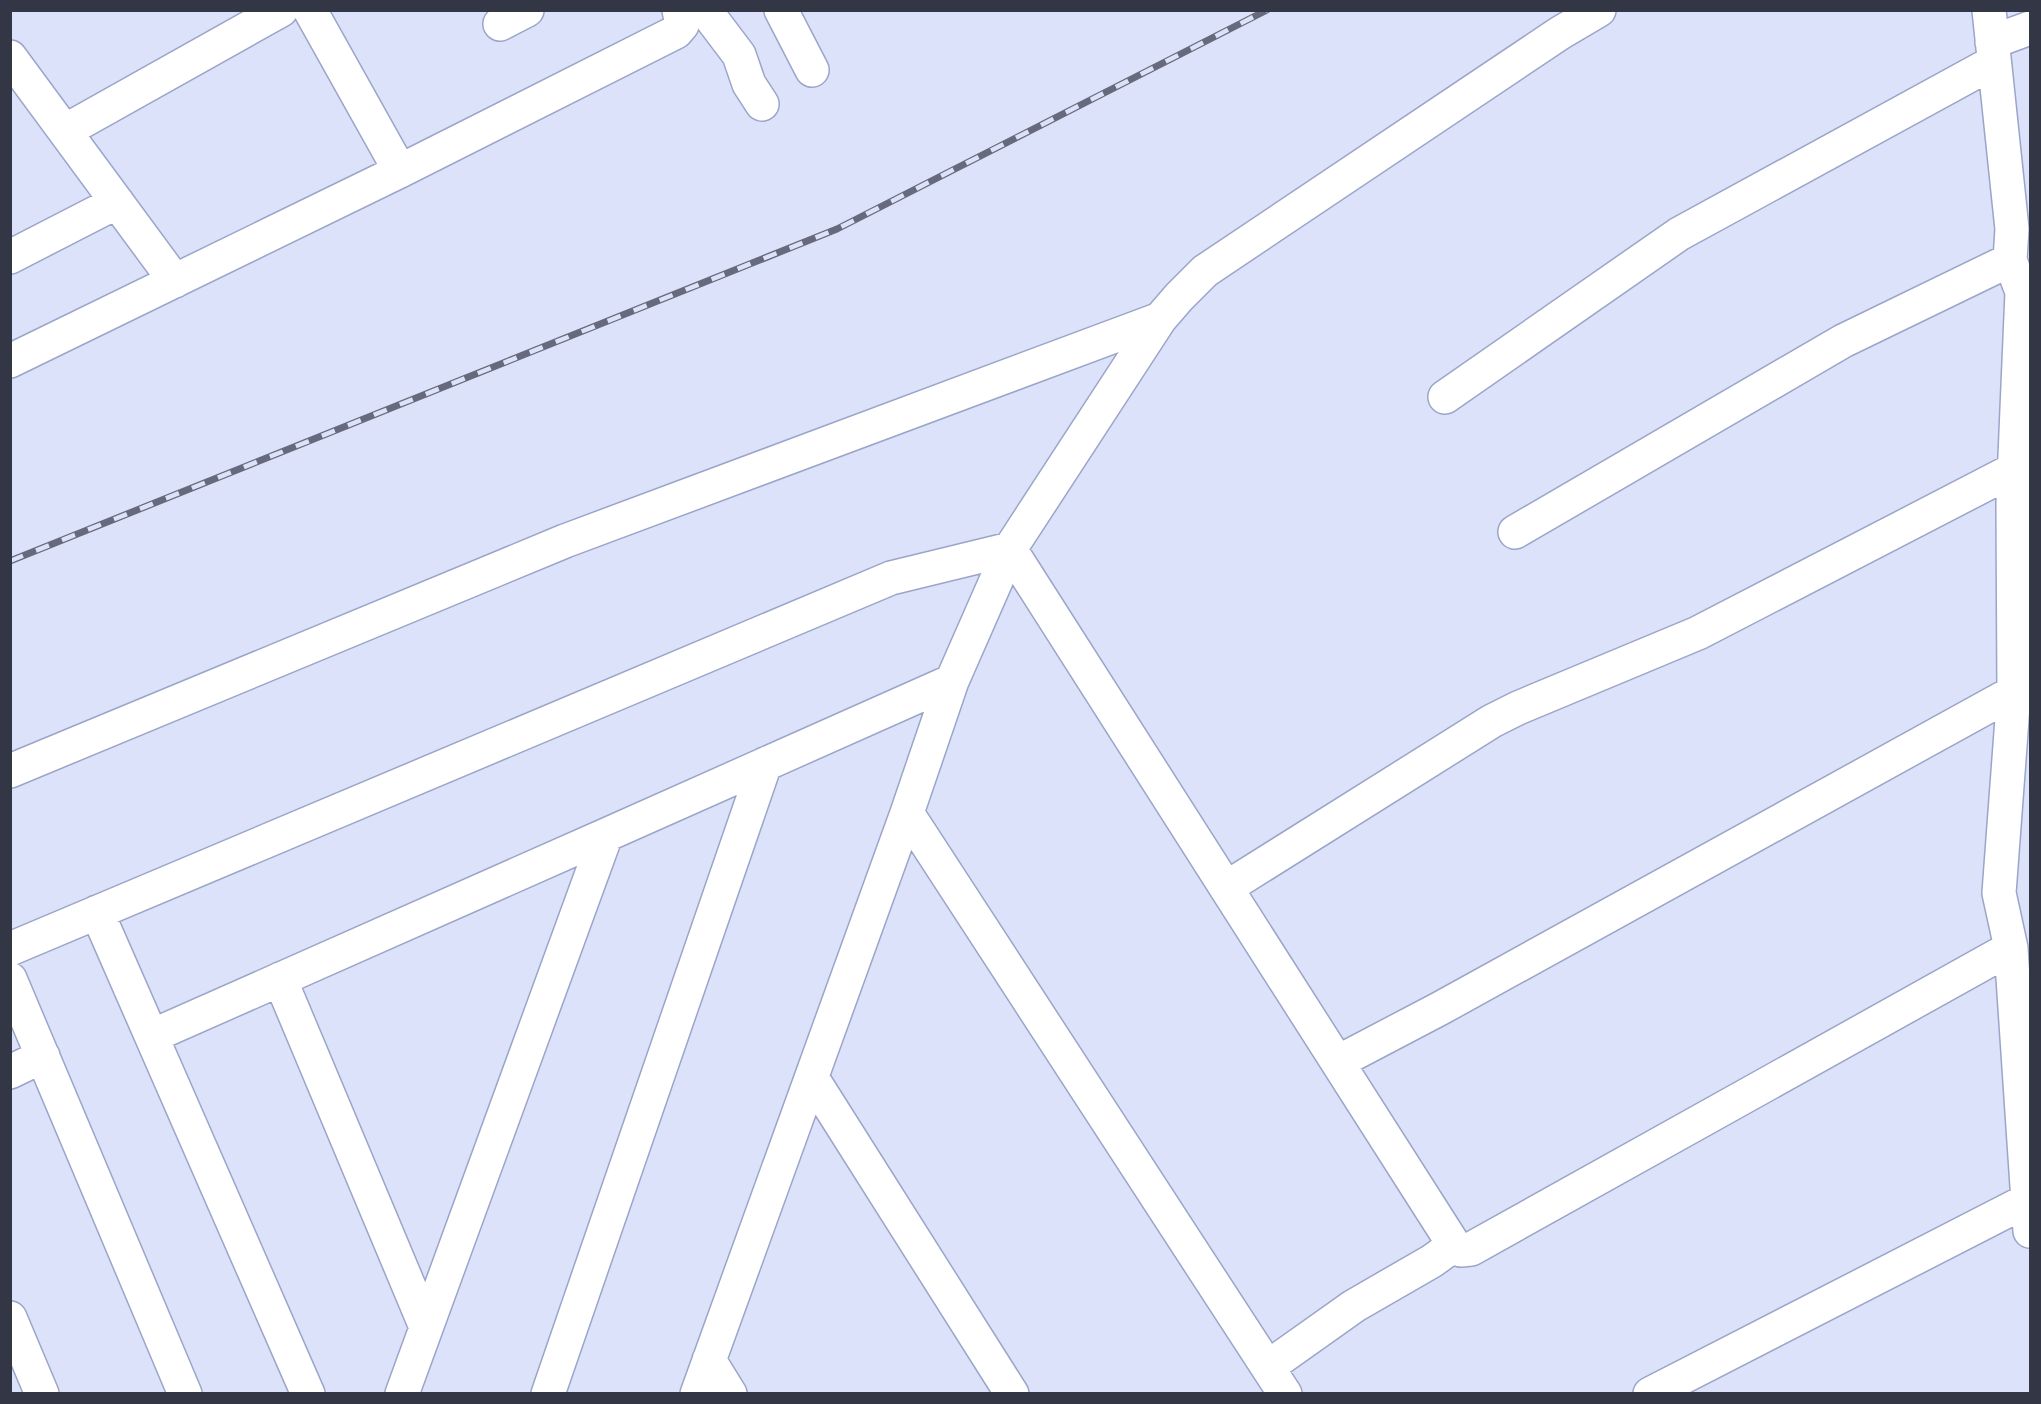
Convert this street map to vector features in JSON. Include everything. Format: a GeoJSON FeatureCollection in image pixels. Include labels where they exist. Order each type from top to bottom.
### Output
{"type":"FeatureCollection","features":[{"type":"Feature","properties":{"kind":"street"},"geometry":{"type":"LineString","coordinates":[[65,131],[281,10]]}},
{"type":"Feature","properties":{"kind":"street"},"geometry":{"type":"LineString","coordinates":[[310,10],[400,171]]}},
{"type":"Feature","properties":{"kind":"street"},"geometry":{"type":"LineString","coordinates":[[10,361],[400,171],[676,32],[682,25],[679,10]]}},
{"type":"Feature","properties":{"kind":"street"},"geometry":{"type":"LineString","coordinates":[[705,10],[739,55],[749,84],[762,104]]}},
{"type":"Feature","properties":{"kind":"street"},"geometry":{"type":"LineString","coordinates":[[781,10],[812,70]]}},
{"type":"Feature","properties":{"kind":"street"},"geometry":{"type":"LineString","coordinates":[[698,1394],[708,1360],[812,1078],[952,681],[1010,549],[1160,319],[1205,271],[1560,33],[1599,10]]}},
{"type":"Feature","properties":{"kind":"street"},"geometry":{"type":"LineString","coordinates":[[1650,1394],[2029,1215],[2011,948],[1999,893],[2020,760],[2014,692],[2022,501],[2014,469],[2025,358],[2017,238],[1989,10]]}},
{"type":"Feature","properties":{"kind":"street"},"geometry":{"type":"LineString","coordinates":[[1445,397],[1680,234],[2031,28]]}},
{"type":"Feature","properties":{"kind":"street"},"geometry":{"type":"LineString","coordinates":[[10,57],[175,281]]}},
{"type":"Feature","properties":{"kind":"street"},"geometry":{"type":"LineString","coordinates":[[10,257],[117,202]]}},
{"type":"Feature","properties":{"kind":"street"},"geometry":{"type":"LineString","coordinates":[[1515,532],[2017,238]]}},
{"type":"Feature","properties":{"kind":"street"},"geometry":{"type":"LineString","coordinates":[[10,771],[565,542],[1160,319]]}},
{"type":"Feature","properties":{"kind":"street"},"geometry":{"type":"LineString","coordinates":[[1226,888],[1492,721],[1698,633],[2014,469]]}},
{"type":"Feature","properties":{"kind":"street"},"geometry":{"type":"LineString","coordinates":[[1010,549],[1454,1245],[1461,1250],[1471,1250],[2011,948]]}},
{"type":"Feature","properties":{"kind":"street"},"geometry":{"type":"LineString","coordinates":[[10,948],[891,578],[1010,549]]}},
{"type":"Feature","properties":{"kind":"street"},"geometry":{"type":"LineString","coordinates":[[152,1036],[952,681]]}},
{"type":"Feature","properties":{"kind":"street"},"geometry":{"type":"LineString","coordinates":[[1338,1062],[1439,1009],[2014,692]]}},
{"type":"Feature","properties":{"kind":"street"},"geometry":{"type":"LineString","coordinates":[[548,1394],[765,764]]}},
{"type":"Feature","properties":{"kind":"street"},"geometry":{"type":"LineString","coordinates":[[907,813],[1276,1380],[1354,1306],[1432,1261],[1454,1245]]}},
{"type":"Feature","properties":{"kind":"street"},"geometry":{"type":"LineString","coordinates":[[402,1394],[606,835]]}},
{"type":"Feature","properties":{"kind":"street"},"geometry":{"type":"LineString","coordinates":[[98,912],[308,1394]]}},
{"type":"Feature","properties":{"kind":"street"},"geometry":{"type":"LineString","coordinates":[[10,979],[186,1394]]}},
{"type":"Feature","properties":{"kind":"street"},"geometry":{"type":"LineString","coordinates":[[280,979],[426,1327]]}},
{"type":"Feature","properties":{"kind":"street"},"geometry":{"type":"LineString","coordinates":[[10,1072],[43,1056]]}},
{"type":"Feature","properties":{"kind":"street"},"geometry":{"type":"LineString","coordinates":[[812,1078],[1012,1394]]}},
{"type":"Feature","properties":{"kind":"street"},"geometry":{"type":"LineString","coordinates":[[10,1318],[28,1386]]}},
{"type":"Feature","properties":{"kind":"street"},"geometry":{"type":"LineString","coordinates":[[708,1360],[730,1394]]}},
{"type":"Feature","properties":{"kind":"railway"},"geometry":{"type":"LineString","coordinates":[[10,561],[837,229],[1267,10]]}}]}
